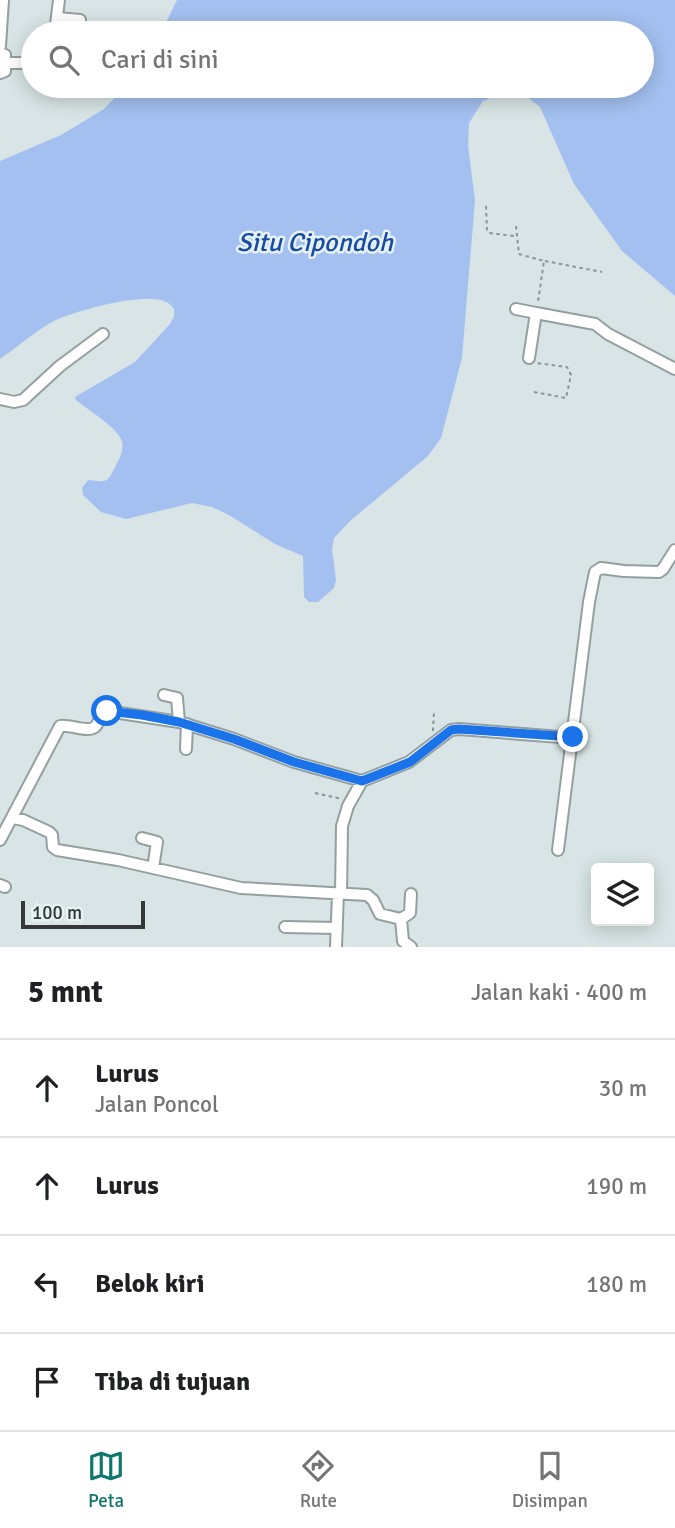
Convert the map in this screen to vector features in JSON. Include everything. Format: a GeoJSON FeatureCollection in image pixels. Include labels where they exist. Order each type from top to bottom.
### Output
{"type":"FeatureCollection","features":[{"type":"Feature","properties":{"kind":"street"},"geometry":{"type":"LineString","coordinates":[[57,21],[59,0]]}},
{"type":"Feature","properties":{"kind":"street"},"geometry":{"type":"LineString","coordinates":[[0,46],[2,6]]}},
{"type":"Feature","properties":{"kind":"street"},"geometry":{"type":"LineString","coordinates":[[58,18],[80,20]]}},
{"type":"Feature","properties":{"kind":"street"},"geometry":{"type":"LineString","coordinates":[[2,63],[21,63]]}},
{"type":"Feature","properties":{"kind":"street"},"geometry":{"type":"LineString","coordinates":[[516,309],[595,324],[608,334],[675,369]]}},
{"type":"Feature","properties":{"kind":"street"},"geometry":{"type":"LineString","coordinates":[[529,358],[536,313]]}},
{"type":"Feature","properties":{"kind":"street"},"geometry":{"type":"LineString","coordinates":[[0,400],[23,400],[103,334]]}},
{"type":"Feature","properties":{"kind":"street"},"geometry":{"type":"LineString","coordinates":[[558,850],[595,572],[601,568],[659,572],[675,550]]}},
{"type":"Feature","properties":{"kind":"street"},"geometry":{"type":"LineString","coordinates":[[164,695],[177,698],[187,749]]}},
{"type":"Feature","properties":{"kind":"street"},"geometry":{"type":"LineString","coordinates":[[142,715],[146,703]]}},
{"type":"Feature","properties":{"kind":"street"},"geometry":{"type":"LineString","coordinates":[[0,840],[60,726],[91,729],[96,726],[103,712],[107,711],[183,723],[294,762],[362,781]]}},
{"type":"Feature","properties":{"kind":"street"},"geometry":{"type":"LineString","coordinates":[[336,947],[341,835],[350,800],[362,781],[410,762],[446,733],[459,729],[573,737]]}},
{"type":"Feature","properties":{"kind":"street"},"geometry":{"type":"LineString","coordinates":[[13,818],[48,832],[52,837],[54,849],[241,888],[370,897],[380,914],[401,919]]}},
{"type":"Feature","properties":{"kind":"street"},"geometry":{"type":"LineString","coordinates":[[142,838],[157,842],[153,868]]}},
{"type":"Feature","properties":{"kind":"street"},"geometry":{"type":"LineString","coordinates":[[401,919],[410,912],[411,894]]}},
{"type":"Feature","properties":{"kind":"street"},"geometry":{"type":"LineString","coordinates":[[401,919],[402,941],[411,947]]}},
{"type":"Feature","properties":{"kind":"street"},"geometry":{"type":"LineString","coordinates":[[285,927],[337,928]]}},
{"type":"Feature","properties":{"kind":"path"},"geometry":{"type":"LineString","coordinates":[[486,206],[489,233],[515,236]]}},
{"type":"Feature","properties":{"kind":"path"},"geometry":{"type":"LineString","coordinates":[[516,226],[519,254],[602,272]]}},
{"type":"Feature","properties":{"kind":"path"},"geometry":{"type":"LineString","coordinates":[[536,313],[544,261]]}},
{"type":"Feature","properties":{"kind":"path"},"geometry":{"type":"LineString","coordinates":[[529,358],[534,363],[566,367],[570,375],[566,398],[534,393]]}},
{"type":"Feature","properties":{"kind":"path"},"geometry":{"type":"LineString","coordinates":[[431,746],[434,711]]}},
{"type":"Feature","properties":{"kind":"path"},"geometry":{"type":"LineString","coordinates":[[315,793],[350,800]]}},
{"type":"Feature","properties":{"kind":"water","name":"Situ Cipondoh"},"geometry":{"type":"Polygon","coordinates":[[[177,0],[675,0],[675,296],[622,251],[574,184],[540,107],[529,98],[654,98],[654,21],[167,21],[177,0]]]}},
{"type":"Feature","properties":{"kind":"water","name":"Situ Cipondoh"},"geometry":{"type":"Polygon","coordinates":[[[115,98],[490,98],[483,101],[469,123],[468,146],[475,200],[462,358],[441,438],[428,456],[350,521],[334,538],[334,588],[318,602],[309,602],[304,597],[303,556],[275,544],[212,507],[192,503],[126,519],[101,512],[83,495],[82,488],[88,480],[108,479],[122,453],[122,446],[118,434],[75,397],[135,362],[170,324],[174,309],[167,302],[143,299],[77,312],[40,329],[0,359],[0,161],[61,135],[104,109],[115,98]]]}},
{"type":"Feature","properties":{"kind":"route"},"geometry":{"type":"LineString","coordinates":[[107,711],[179,722],[312,768],[362,781],[410,762],[451,730],[573,737]]}}]}
